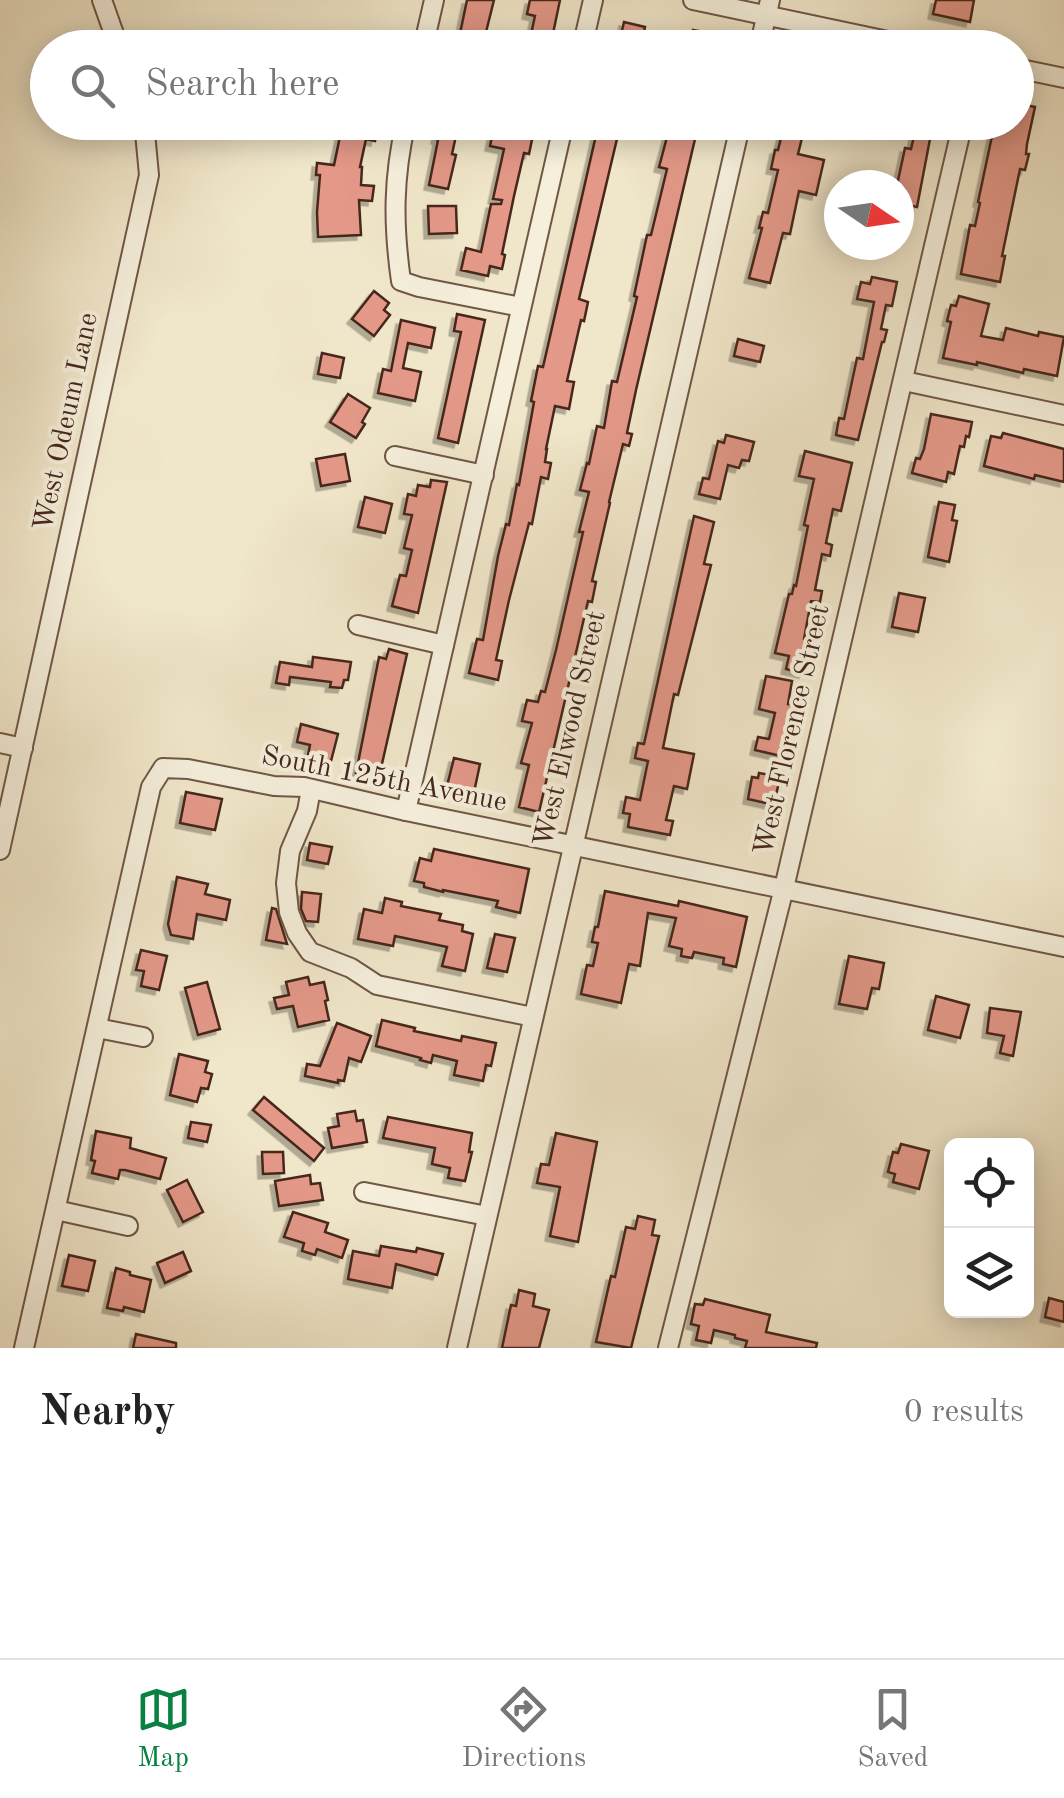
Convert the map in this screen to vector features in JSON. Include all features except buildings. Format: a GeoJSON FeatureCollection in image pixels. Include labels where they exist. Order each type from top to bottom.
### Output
{"type":"FeatureCollection","features":[{"type":"Feature","properties":{"kind":"street"},"geometry":{"type":"LineString","coordinates":[[102,0],[112,30]]}},
{"type":"Feature","properties":{"kind":"street"},"geometry":{"type":"LineString","coordinates":[[427,30],[434,0]]}},
{"type":"Feature","properties":{"kind":"street"},"geometry":{"type":"LineString","coordinates":[[586,30],[592,0]]}},
{"type":"Feature","properties":{"kind":"street"},"geometry":{"type":"LineString","coordinates":[[692,0],[768,8],[852,30]]}},
{"type":"Feature","properties":{"kind":"street"},"geometry":{"type":"LineString","coordinates":[[1034,72],[1064,78]]}},
{"type":"Feature","properties":{"kind":"street","name":"West Odeum Lane"},"geometry":{"type":"LineString","coordinates":[[0,850],[149,175],[146,140]]}},
{"type":"Feature","properties":{"kind":"street"},"geometry":{"type":"LineString","coordinates":[[402,140],[394,197],[401,281],[521,307]]}},
{"type":"Feature","properties":{"kind":"street"},"geometry":{"type":"LineString","coordinates":[[406,811],[560,140]]}},
{"type":"Feature","properties":{"kind":"street","name":"West Elwood Street"},"geometry":{"type":"LineString","coordinates":[[457,1348],[737,140]]}},
{"type":"Feature","properties":{"kind":"street","name":"West Florence Street"},"geometry":{"type":"LineString","coordinates":[[668,1348],[784,888],[959,140]]}},
{"type":"Feature","properties":{"kind":"street"},"geometry":{"type":"LineString","coordinates":[[904,381],[1064,416]]}},
{"type":"Feature","properties":{"kind":"street"},"geometry":{"type":"LineString","coordinates":[[395,456],[484,474]]}},
{"type":"Feature","properties":{"kind":"street"},"geometry":{"type":"LineString","coordinates":[[358,626],[444,645]]}},
{"type":"Feature","properties":{"kind":"street"},"geometry":{"type":"LineString","coordinates":[[0,742],[23,748]]}},
{"type":"Feature","properties":{"kind":"street","name":"South 125th Avenue"},"geometry":{"type":"LineString","coordinates":[[97,1028],[150,788],[163,768],[311,789],[1064,947]]}},
{"type":"Feature","properties":{"kind":"street"},"geometry":{"type":"LineString","coordinates":[[311,789],[307,811],[290,851],[286,883],[289,912],[310,952],[351,968],[377,985],[533,1017]]}},
{"type":"Feature","properties":{"kind":"street"},"geometry":{"type":"LineString","coordinates":[[24,1348],[97,1028],[142,1037]]}},
{"type":"Feature","properties":{"kind":"street"},"geometry":{"type":"LineString","coordinates":[[364,1192],[487,1216]]}},
{"type":"Feature","properties":{"kind":"street"},"geometry":{"type":"LineString","coordinates":[[56,1210],[128,1226]]}}]}
